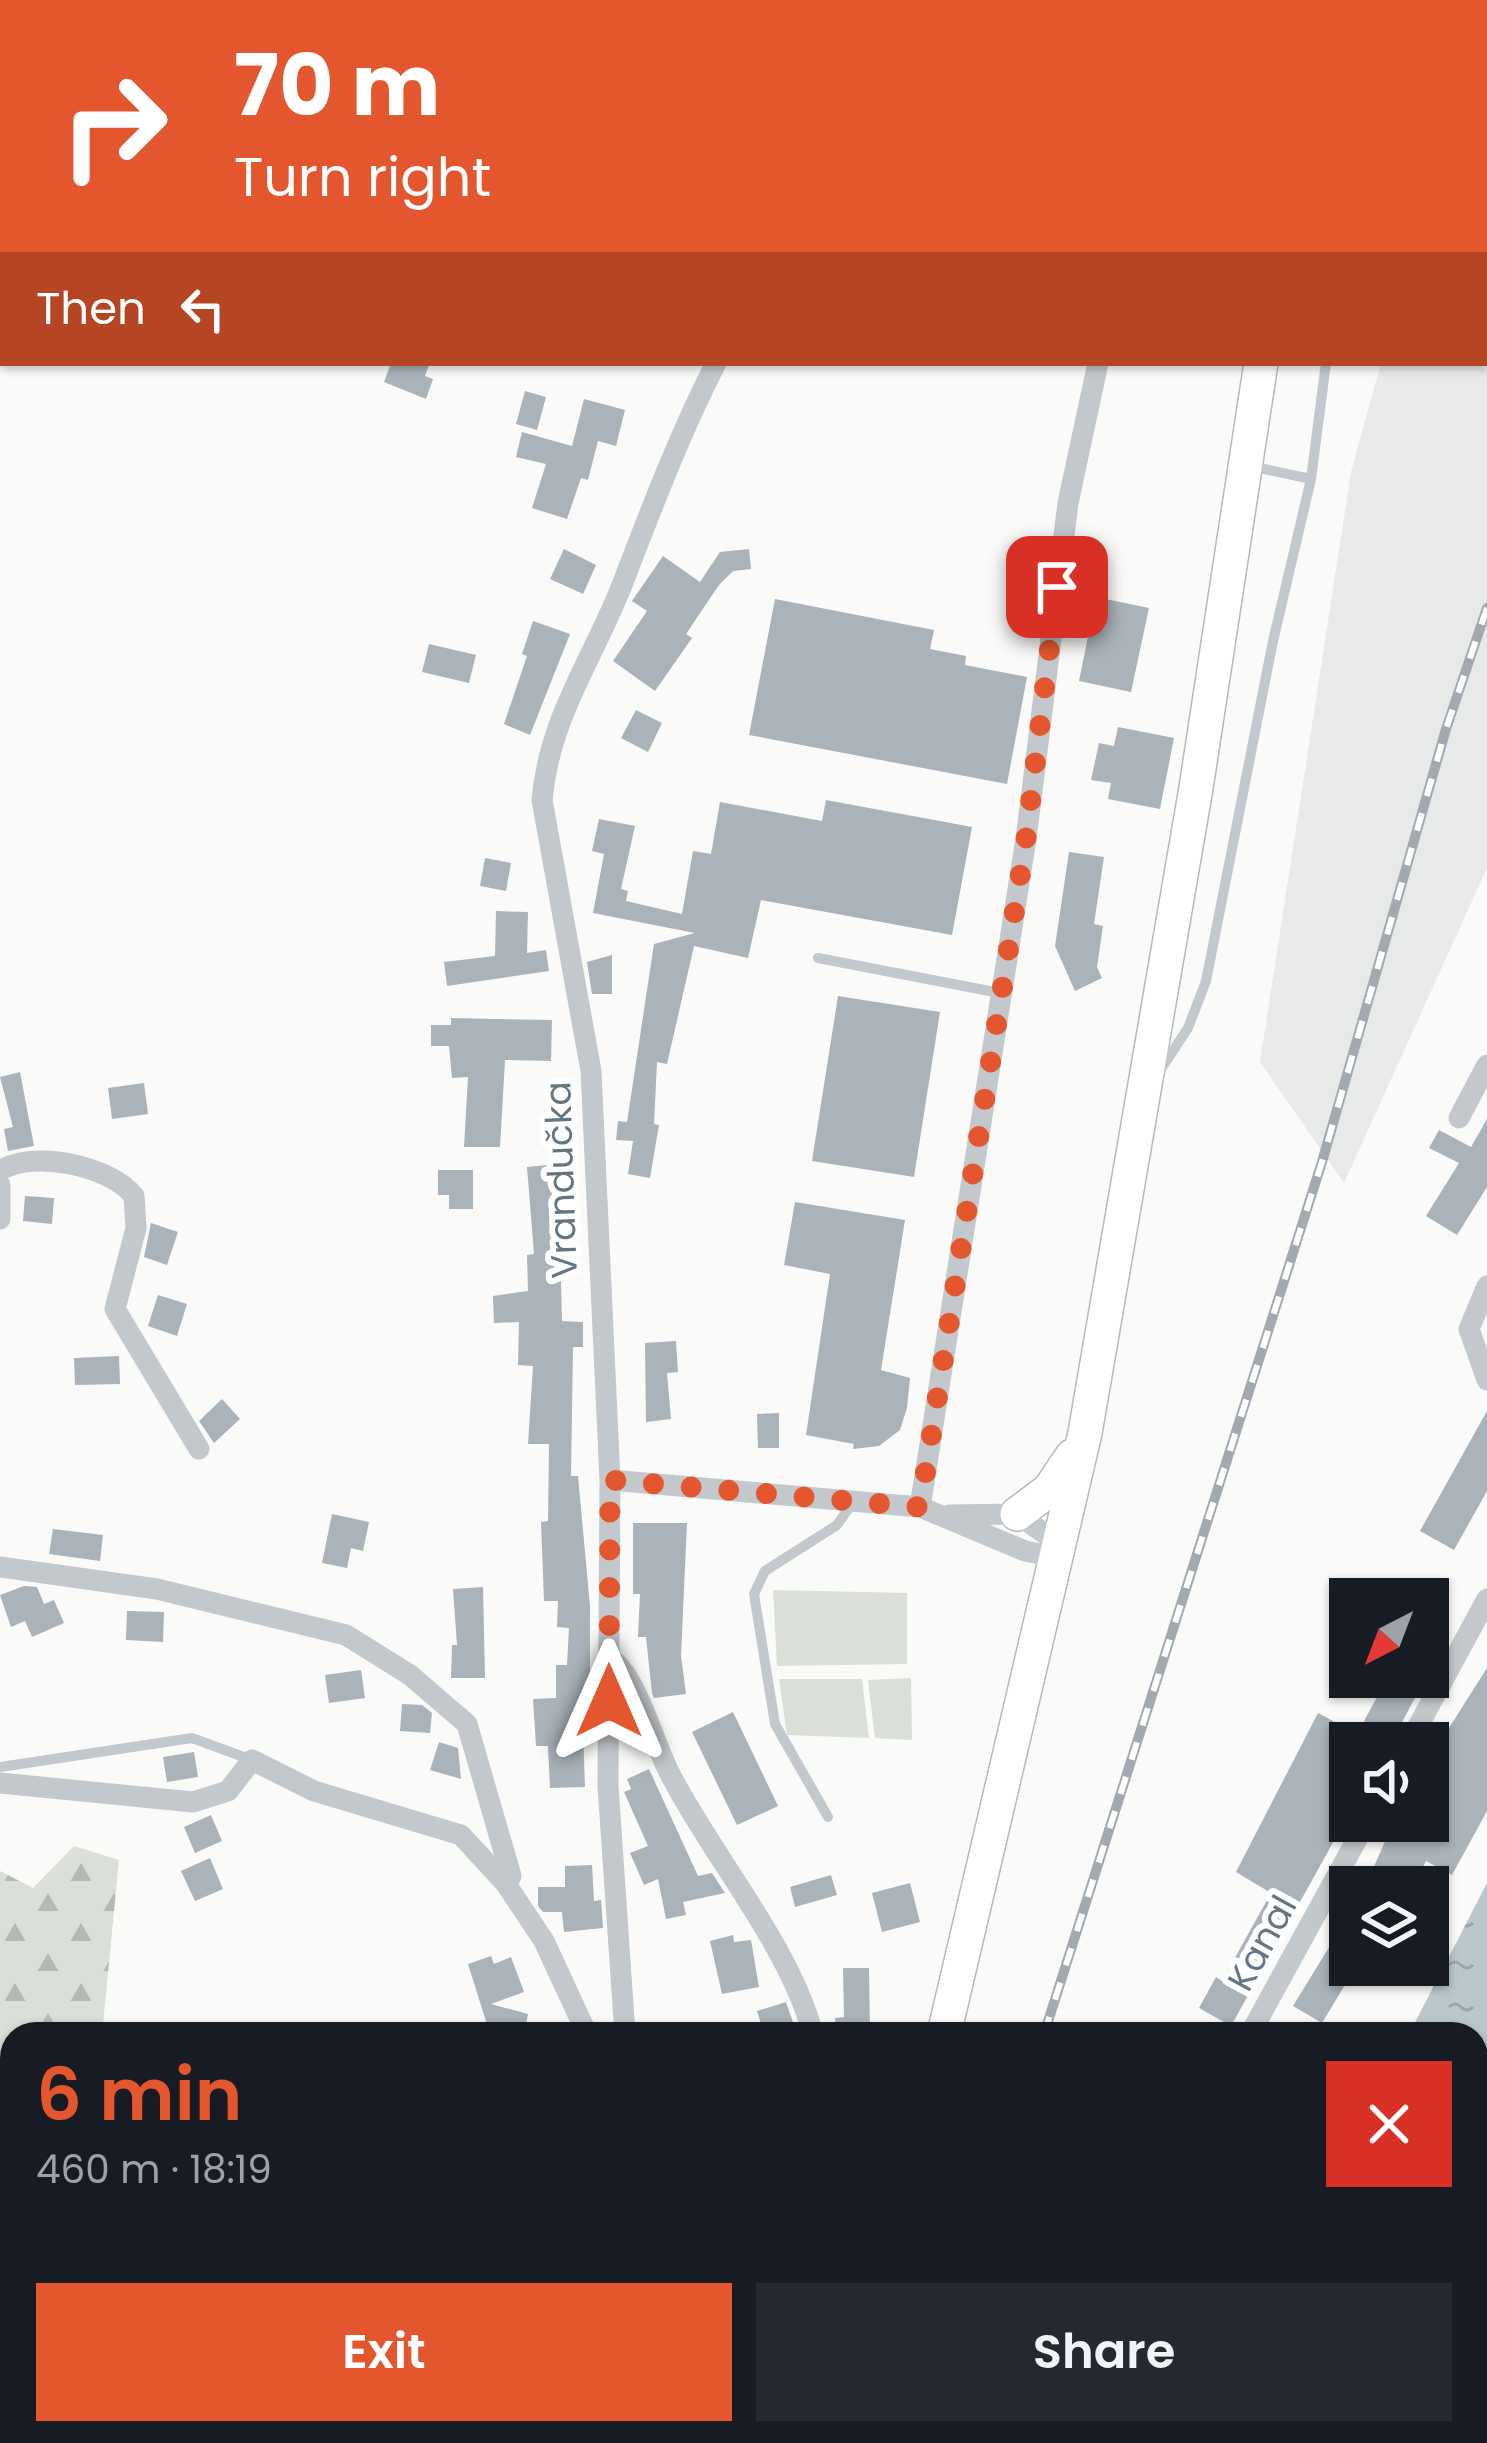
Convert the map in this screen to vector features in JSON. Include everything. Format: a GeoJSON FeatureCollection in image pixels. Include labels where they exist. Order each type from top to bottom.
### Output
{"type":"FeatureCollection","features":[{"type":"Feature","properties":{"kind":"main road"},"geometry":{"type":"LineString","coordinates":[[947,2022],[1084,1433],[1144,1095],[1261,366]]}},
{"type":"Feature","properties":{"kind":"main road"},"geometry":{"type":"LineString","coordinates":[[1017,1514],[1049,1490],[1084,1433]]}},
{"type":"Feature","properties":{"kind":"street","name":"Vrandučka"},"geometry":{"type":"LineString","coordinates":[[625,2022],[608,1786],[610,1480],[590,1071],[542,800],[545,761],[560,713],[620,589],[644,522],[715,366]]}},
{"type":"Feature","properties":{"kind":"street"},"geometry":{"type":"LineString","coordinates":[[920,1507],[1026,839],[1068,502],[1097,366]]}},
{"type":"Feature","properties":{"kind":"street"},"geometry":{"type":"LineString","coordinates":[[1459,1118],[1487,1066]]}},
{"type":"Feature","properties":{"kind":"street"},"geometry":{"type":"LineString","coordinates":[[0,1171],[12,1163],[47,1158],[114,1180],[134,1196],[136,1228],[115,1309],[200,1449]]}},
{"type":"Feature","properties":{"kind":"street"},"geometry":{"type":"LineString","coordinates":[[0,1185],[0,1219]]}},
{"type":"Feature","properties":{"kind":"street"},"geometry":{"type":"LineString","coordinates":[[1487,1286],[1469,1329],[1487,1380]]}},
{"type":"Feature","properties":{"kind":"street"},"geometry":{"type":"LineString","coordinates":[[610,1480],[920,1507],[1025,1551],[1057,1550]]}},
{"type":"Feature","properties":{"kind":"street"},"geometry":{"type":"LineString","coordinates":[[946,1515],[1017,1514],[1057,1550]]}},
{"type":"Feature","properties":{"kind":"street"},"geometry":{"type":"LineString","coordinates":[[0,1567],[157,1589],[265,1614],[346,1635],[394,1665],[467,1724],[498,1822],[511,1876],[506,1884]]}},
{"type":"Feature","properties":{"kind":"street"},"geometry":{"type":"LineString","coordinates":[[1420,1722],[1487,1599]]}},
{"type":"Feature","properties":{"kind":"street"},"geometry":{"type":"LineString","coordinates":[[609,1658],[629,1675],[666,1767],[776,1954],[807,2022]]}},
{"type":"Feature","properties":{"kind":"street"},"geometry":{"type":"LineString","coordinates":[[0,1783],[193,1802],[228,1791],[252,1760],[314,1791],[461,1835],[506,1884],[544,1941],[581,2022]]}},
{"type":"Feature","properties":{"kind":"street","name":"Kanal"},"geometry":{"type":"LineString","coordinates":[[1257,2022],[1355,1842]]}},
{"type":"Feature","properties":{"kind":"lane"},"geometry":{"type":"LineString","coordinates":[[1144,1095],[1188,1028],[1206,981],[1273,641],[1311,479],[1326,366]]}},
{"type":"Feature","properties":{"kind":"lane"},"geometry":{"type":"LineString","coordinates":[[1245,465],[1311,479]]}},
{"type":"Feature","properties":{"kind":"lane"},"geometry":{"type":"LineString","coordinates":[[818,958],[1000,992]]}},
{"type":"Feature","properties":{"kind":"lane"},"geometry":{"type":"LineString","coordinates":[[828,1816],[775,1724],[754,1594],[765,1570],[837,1526],[854,1499]]}},
{"type":"Feature","properties":{"kind":"lane"},"geometry":{"type":"LineString","coordinates":[[0,1767],[192,1738],[252,1760]]}},
{"type":"Feature","properties":{"kind":"shaded area"},"geometry":{"type":"Polygon","coordinates":[[[1380,366],[1487,366],[1487,868],[1344,1183],[1260,1062],[1351,472],[1380,366]]]}},
{"type":"Feature","properties":{"kind":"green space"},"geometry":{"type":"Polygon","coordinates":[[[773,1590],[907,1593],[907,1664],[777,1666],[773,1590]]]}},
{"type":"Feature","properties":{"kind":"green space"},"geometry":{"type":"Polygon","coordinates":[[[911,1678],[912,1740],[875,1738],[868,1680],[911,1678]]]}},
{"type":"Feature","properties":{"kind":"green space"},"geometry":{"type":"Polygon","coordinates":[[[779,1679],[862,1679],[869,1738],[787,1735],[779,1679]]]}},
{"type":"Feature","properties":{"kind":"green space"},"geometry":{"type":"Polygon","coordinates":[[[74,1846],[119,1860],[103,2022],[0,2022],[0,1871],[33,1888],[74,1846]]]}},
{"type":"Feature","properties":{"kind":"water"},"geometry":{"type":"Polygon","coordinates":[[[1487,1883],[1487,2022],[1415,2022],[1434,1986],[1449,1986],[1449,1957],[1487,1883]]]}},
{"type":"Feature","properties":{"kind":"building"},"geometry":{"type":"Polygon","coordinates":[[[390,366],[429,366],[425,376],[433,379],[426,399],[384,382],[390,366]]]}},
{"type":"Feature","properties":{"kind":"building"},"geometry":{"type":"Polygon","coordinates":[[[525,391],[546,397],[537,430],[516,424],[525,391]]]}},
{"type":"Feature","properties":{"kind":"building"},"geometry":{"type":"Polygon","coordinates":[[[584,399],[625,410],[616,446],[598,441],[588,480],[581,478],[567,519],[532,508],[546,464],[516,457],[522,432],[572,446],[584,399]]]}},
{"type":"Feature","properties":{"kind":"building"},"geometry":{"type":"Polygon","coordinates":[[[564,549],[596,565],[583,594],[550,579],[564,549]]]}},
{"type":"Feature","properties":{"kind":"building"},"geometry":{"type":"Polygon","coordinates":[[[749,549],[751,569],[733,571],[719,585],[686,634],[692,638],[655,691],[613,661],[647,611],[632,601],[663,556],[700,582],[720,552],[749,549]]]}},
{"type":"Feature","properties":{"kind":"building"},"geometry":{"type":"Polygon","coordinates":[[[1096,597],[1149,608],[1131,692],[1079,681],[1096,597]]]}},
{"type":"Feature","properties":{"kind":"building"},"geometry":{"type":"Polygon","coordinates":[[[775,599],[934,630],[930,649],[966,656],[965,665],[1027,677],[1007,784],[749,735],[775,599]]]}},
{"type":"Feature","properties":{"kind":"building"},"geometry":{"type":"Polygon","coordinates":[[[533,621],[570,634],[530,735],[504,724],[527,656],[522,654],[533,621]]]}},
{"type":"Feature","properties":{"kind":"building"},"geometry":{"type":"Polygon","coordinates":[[[429,644],[476,655],[469,683],[422,672],[429,644]]]}},
{"type":"Feature","properties":{"kind":"building"},"geometry":{"type":"Polygon","coordinates":[[[636,710],[662,723],[648,752],[621,738],[636,710]]]}},
{"type":"Feature","properties":{"kind":"building"},"geometry":{"type":"Polygon","coordinates":[[[1118,727],[1174,738],[1160,809],[1108,799],[1111,783],[1091,780],[1099,743],[1114,746],[1118,727]]]}},
{"type":"Feature","properties":{"kind":"building"},"geometry":{"type":"Polygon","coordinates":[[[826,800],[972,827],[952,935],[761,900],[748,958],[694,946],[667,1064],[657,1062],[654,1124],[659,1125],[650,1178],[628,1174],[633,1141],[616,1140],[618,1121],[627,1122],[654,944],[695,933],[593,913],[604,854],[592,851],[599,819],[635,826],[621,889],[628,891],[626,901],[682,914],[693,851],[711,854],[720,802],[822,821],[826,800]]]}},
{"type":"Feature","properties":{"kind":"building"},"geometry":{"type":"Polygon","coordinates":[[[1069,852],[1104,857],[1094,924],[1103,926],[1097,967],[1102,978],[1075,991],[1055,946],[1069,852]]]}},
{"type":"Feature","properties":{"kind":"building"},"geometry":{"type":"Polygon","coordinates":[[[485,858],[511,863],[506,891],[480,886],[485,858]]]}},
{"type":"Feature","properties":{"kind":"building"},"geometry":{"type":"Polygon","coordinates":[[[496,911],[528,912],[527,953],[546,950],[549,971],[447,986],[444,962],[495,956],[496,911]]]}},
{"type":"Feature","properties":{"kind":"building"},"geometry":{"type":"Polygon","coordinates":[[[612,955],[612,994],[592,994],[587,962],[612,955]]]}},
{"type":"Feature","properties":{"kind":"building"},"geometry":{"type":"Polygon","coordinates":[[[838,996],[940,1012],[914,1177],[812,1161],[838,996]]]}},
{"type":"Feature","properties":{"kind":"building"},"geometry":{"type":"Polygon","coordinates":[[[451,1018],[552,1020],[551,1061],[505,1060],[500,1147],[464,1147],[468,1077],[452,1078],[449,1046],[431,1046],[431,1025],[451,1025],[451,1018]]]}},
{"type":"Feature","properties":{"kind":"building"},"geometry":{"type":"Polygon","coordinates":[[[20,1072],[34,1146],[8,1151],[4,1129],[13,1127],[0,1077],[20,1072]]]}},
{"type":"Feature","properties":{"kind":"building"},"geometry":{"type":"Polygon","coordinates":[[[144,1083],[148,1114],[112,1119],[108,1088],[144,1083]]]}},
{"type":"Feature","properties":{"kind":"building"},"geometry":{"type":"Polygon","coordinates":[[[1487,1119],[1487,1187],[1457,1235],[1426,1216],[1459,1163],[1429,1148],[1439,1130],[1471,1147],[1487,1119]]]}},
{"type":"Feature","properties":{"kind":"building"},"geometry":{"type":"Polygon","coordinates":[[[558,1164],[562,1321],[583,1322],[583,1347],[573,1347],[571,1476],[578,1476],[590,1606],[590,1695],[588,1728],[583,1728],[585,1787],[550,1788],[548,1746],[536,1746],[533,1699],[556,1698],[556,1665],[567,1665],[569,1628],[557,1627],[558,1601],[544,1601],[541,1522],[548,1521],[549,1444],[528,1444],[533,1366],[518,1365],[519,1322],[494,1323],[493,1296],[528,1291],[527,1255],[534,1254],[527,1167],[558,1164]]]}},
{"type":"Feature","properties":{"kind":"building"},"geometry":{"type":"Polygon","coordinates":[[[438,1170],[473,1170],[473,1209],[449,1209],[449,1195],[438,1195],[438,1170]]]}},
{"type":"Feature","properties":{"kind":"building"},"geometry":{"type":"Polygon","coordinates":[[[25,1196],[54,1198],[52,1224],[23,1221],[25,1196]]]}},
{"type":"Feature","properties":{"kind":"building"},"geometry":{"type":"Polygon","coordinates":[[[795,1202],[905,1220],[881,1370],[910,1378],[907,1408],[900,1430],[879,1446],[853,1449],[854,1444],[806,1435],[830,1274],[784,1265],[795,1202]]]}},
{"type":"Feature","properties":{"kind":"building"},"geometry":{"type":"Polygon","coordinates":[[[151,1223],[178,1232],[167,1265],[144,1257],[151,1223]]]}},
{"type":"Feature","properties":{"kind":"building"},"geometry":{"type":"Polygon","coordinates":[[[158,1295],[187,1304],[177,1336],[148,1326],[158,1295]]]}},
{"type":"Feature","properties":{"kind":"building"},"geometry":{"type":"Polygon","coordinates":[[[676,1341],[678,1372],[667,1373],[671,1419],[646,1422],[645,1343],[676,1341]]]}},
{"type":"Feature","properties":{"kind":"building"},"geometry":{"type":"Polygon","coordinates":[[[119,1356],[120,1384],[75,1385],[74,1358],[119,1356]]]}},
{"type":"Feature","properties":{"kind":"building"},"geometry":{"type":"Polygon","coordinates":[[[222,1399],[240,1419],[214,1443],[199,1421],[222,1399]]]}},
{"type":"Feature","properties":{"kind":"building"},"geometry":{"type":"Polygon","coordinates":[[[1487,1411],[1487,1491],[1454,1550],[1420,1531],[1487,1411]]]}},
{"type":"Feature","properties":{"kind":"building"},"geometry":{"type":"Polygon","coordinates":[[[779,1413],[779,1448],[758,1448],[757,1414],[779,1413]]]}},
{"type":"Feature","properties":{"kind":"building"},"geometry":{"type":"Polygon","coordinates":[[[332,1514],[369,1522],[363,1551],[351,1548],[347,1568],[322,1563],[332,1514]]]}},
{"type":"Feature","properties":{"kind":"building"},"geometry":{"type":"Polygon","coordinates":[[[633,1523],[687,1523],[681,1656],[686,1694],[654,1698],[652,1693],[646,1637],[638,1637],[640,1594],[633,1594],[633,1523]]]}},
{"type":"Feature","properties":{"kind":"building"},"geometry":{"type":"Polygon","coordinates":[[[53,1529],[103,1535],[100,1561],[49,1554],[53,1529]]]}},
{"type":"Feature","properties":{"kind":"building"},"geometry":{"type":"Polygon","coordinates":[[[24,1586],[37,1587],[44,1604],[54,1600],[64,1623],[32,1637],[25,1621],[11,1627],[0,1595],[24,1586]]]}},
{"type":"Feature","properties":{"kind":"building"},"geometry":{"type":"Polygon","coordinates":[[[483,1587],[485,1678],[451,1678],[452,1645],[457,1645],[453,1589],[483,1587]]]}},
{"type":"Feature","properties":{"kind":"building"},"geometry":{"type":"Polygon","coordinates":[[[127,1611],[164,1612],[163,1642],[126,1640],[127,1611]]]}},
{"type":"Feature","properties":{"kind":"building"},"geometry":{"type":"Polygon","coordinates":[[[1487,1668],[1487,1811],[1452,1875],[1449,1866],[1426,1861],[1423,1866],[1374,1866],[1385,1842],[1449,1842],[1449,1728],[1487,1668]]]}},
{"type":"Feature","properties":{"kind":"building"},"geometry":{"type":"Polygon","coordinates":[[[361,1670],[365,1698],[329,1703],[325,1675],[361,1670]]]}},
{"type":"Feature","properties":{"kind":"building"},"geometry":{"type":"Polygon","coordinates":[[[1377,1698],[1415,1698],[1402,1722],[1364,1721],[1377,1698]]]}},
{"type":"Feature","properties":{"kind":"building"},"geometry":{"type":"Polygon","coordinates":[[[402,1704],[422,1705],[432,1713],[430,1733],[400,1731],[402,1704]]]}},
{"type":"Feature","properties":{"kind":"building"},"geometry":{"type":"Polygon","coordinates":[[[733,1712],[778,1806],[737,1825],[692,1732],[733,1712]]]}},
{"type":"Feature","properties":{"kind":"building"},"geometry":{"type":"Polygon","coordinates":[[[1318,1713],[1335,1722],[1329,1722],[1329,1842],[1333,1842],[1233,2022],[1224,2022],[1199,2008],[1216,1977],[1222,1981],[1271,1893],[1236,1872],[1318,1713]]]}},
{"type":"Feature","properties":{"kind":"building"},"geometry":{"type":"Polygon","coordinates":[[[439,1742],[458,1748],[461,1779],[430,1770],[439,1742]]]}},
{"type":"Feature","properties":{"kind":"building"},"geometry":{"type":"Polygon","coordinates":[[[194,1752],[198,1777],[167,1782],[163,1757],[194,1752]]]}},
{"type":"Feature","properties":{"kind":"building"},"geometry":{"type":"Polygon","coordinates":[[[649,1769],[698,1876],[712,1873],[725,1893],[683,1902],[686,1915],[666,1919],[658,1879],[644,1885],[630,1853],[648,1846],[624,1792],[631,1789],[627,1779],[649,1769]]]}},
{"type":"Feature","properties":{"kind":"building"},"geometry":{"type":"Polygon","coordinates":[[[211,1815],[222,1841],[195,1853],[184,1827],[211,1815]]]}},
{"type":"Feature","properties":{"kind":"building"},"geometry":{"type":"Polygon","coordinates":[[[210,1858],[223,1889],[195,1901],[181,1871],[210,1858]]]}},
{"type":"Feature","properties":{"kind":"building"},"geometry":{"type":"Polygon","coordinates":[[[592,1865],[594,1901],[601,1900],[603,1928],[564,1932],[562,1912],[543,1912],[538,1906],[538,1887],[565,1887],[565,1866],[592,1865]]]}},
{"type":"Feature","properties":{"kind":"building"},"geometry":{"type":"Polygon","coordinates":[[[831,1875],[837,1895],[795,1907],[790,1887],[831,1875]]]}},
{"type":"Feature","properties":{"kind":"building"},"geometry":{"type":"Polygon","coordinates":[[[910,1883],[920,1922],[882,1932],[872,1893],[910,1883]]]}},
{"type":"Feature","properties":{"kind":"building"},"geometry":{"type":"Polygon","coordinates":[[[733,1935],[734,1942],[751,1940],[759,1987],[722,1994],[710,1941],[733,1935]]]}},
{"type":"Feature","properties":{"kind":"building"},"geometry":{"type":"Polygon","coordinates":[[[1329,1947],[1329,1986],[1344,1986],[1320,2022],[1293,2006],[1329,1947]]]}},
{"type":"Feature","properties":{"kind":"building"},"geometry":{"type":"Polygon","coordinates":[[[491,1956],[494,1964],[511,1957],[524,1992],[491,2004],[528,2014],[526,2022],[486,2022],[468,1964],[491,1956]]]}},
{"type":"Feature","properties":{"kind":"building"},"geometry":{"type":"Polygon","coordinates":[[[843,1968],[869,1968],[870,2022],[835,2022],[844,2017],[843,1968]]]}},
{"type":"Feature","properties":{"kind":"building"},"geometry":{"type":"Polygon","coordinates":[[[786,2002],[793,2022],[760,2022],[757,2011],[786,2002]]]}},
{"type":"Feature","properties":{"kind":"railway"},"geometry":{"type":"LineString","coordinates":[[1048,2022],[1322,1162],[1446,729],[1487,608]]}},
{"type":"Feature","properties":{"kind":"route"},"geometry":{"type":"LineString","coordinates":[[609,1701],[610,1480],[791,1492],[920,1507],[963,1210],[1026,839],[1057,587]]}}]}
